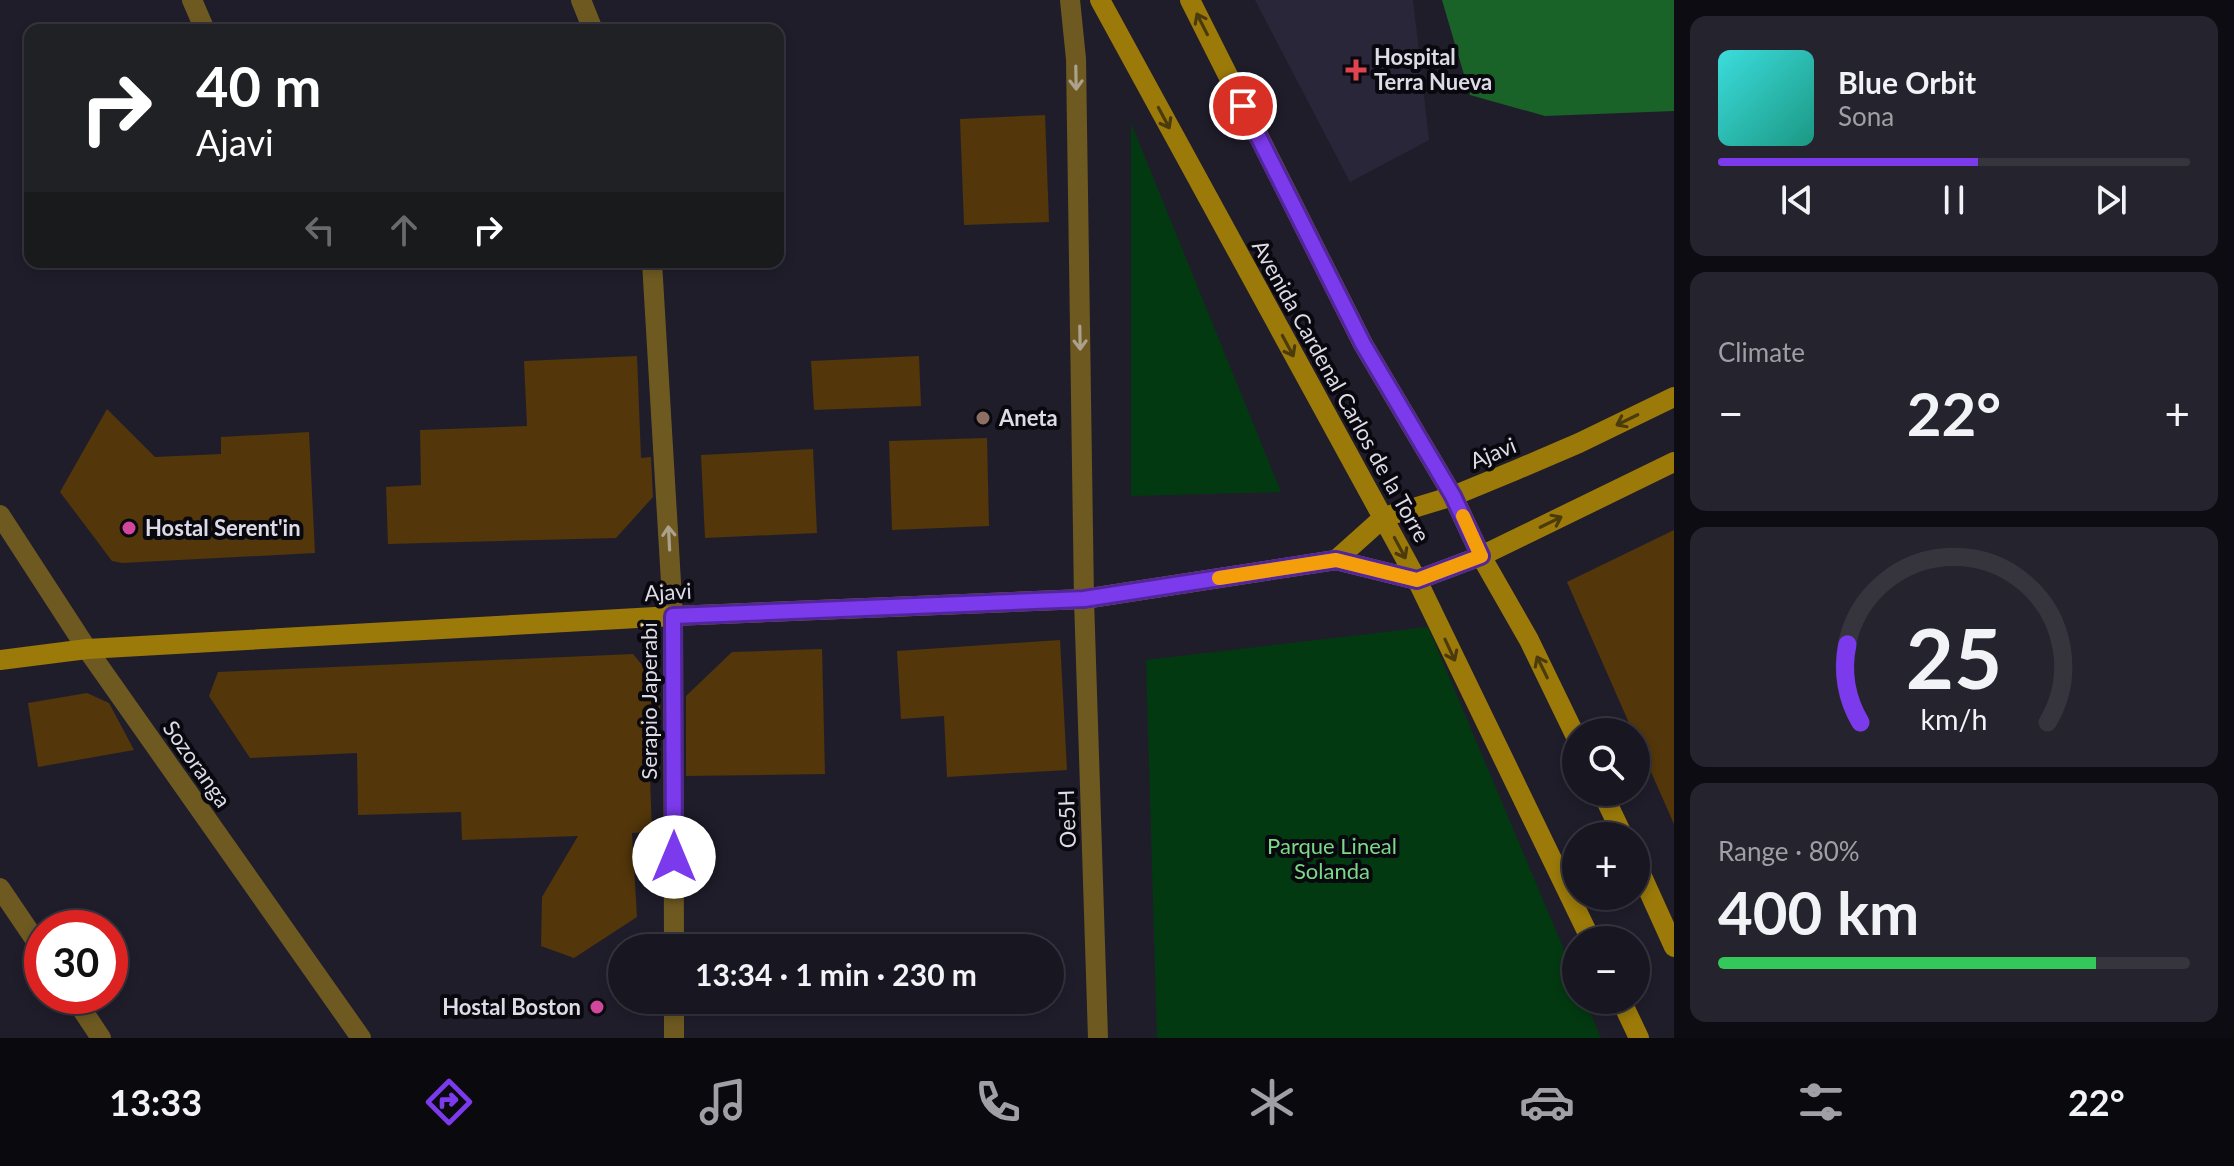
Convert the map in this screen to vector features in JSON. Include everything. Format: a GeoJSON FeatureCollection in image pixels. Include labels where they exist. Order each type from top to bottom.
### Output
{"type":"FeatureCollection","features":[{"type":"Feature","properties":{"kind":"street"},"geometry":{"type":"LineString","coordinates":[[192,0],[202,24]]}},
{"type":"Feature","properties":{"kind":"street"},"geometry":{"type":"LineString","coordinates":[[581,0],[591,24]]}},
{"type":"Feature","properties":{"kind":"street","name":"Oe5H"},"geometry":{"type":"LineString","coordinates":[[1070,0],[1076,75],[1084,599],[1098,1038]]}},
{"type":"Feature","properties":{"kind":"street","name":"Avenida Cardenal Carlos de la Torre"},"geometry":{"type":"LineString","coordinates":[[1100,0],[1417,580],[1584,926]]}},
{"type":"Feature","properties":{"kind":"street","name":"Avenida Cardenal Carlos de la Torre"},"geometry":{"type":"LineString","coordinates":[[1190,0],[1363,344],[1453,496],[1481,556],[1529,640],[1567,718]]}},
{"type":"Feature","properties":{"kind":"street","name":"Serapio Japerabi"},"geometry":{"type":"LineString","coordinates":[[652,268],[673,616],[674,934]]}},
{"type":"Feature","properties":{"kind":"street","name":"Ajavi"},"geometry":{"type":"LineString","coordinates":[[1336,560],[1384,517],[1453,496],[1579,443],[1674,397]]}},
{"type":"Feature","properties":{"kind":"street"},"geometry":{"type":"LineString","coordinates":[[1417,580],[1481,556],[1674,462]]}},
{"type":"Feature","properties":{"kind":"street","name":"Sozoranga"},"geometry":{"type":"LineString","coordinates":[[0,515],[87,649],[361,1038]]}},
{"type":"Feature","properties":{"kind":"street","name":"Ajavi"},"geometry":{"type":"LineString","coordinates":[[0,660],[87,649],[673,616],[1084,599],[1336,560],[1417,580]]}},
{"type":"Feature","properties":{"kind":"street"},"geometry":{"type":"LineString","coordinates":[[0,888],[24,923]]}},
{"type":"Feature","properties":{"kind":"street"},"geometry":{"type":"LineString","coordinates":[[1650,894],[1674,947]]}},
{"type":"Feature","properties":{"kind":"street"},"geometry":{"type":"LineString","coordinates":[[85,1014],[101,1038]]}},
{"type":"Feature","properties":{"kind":"street"},"geometry":{"type":"LineString","coordinates":[[674,1014],[674,1038]]}},
{"type":"Feature","properties":{"kind":"street"},"geometry":{"type":"LineString","coordinates":[[1628,1014],[1639,1038]]}},
{"type":"Feature","properties":{"kind":"shaded area","name":"Hospital Terra Nueva"},"geometry":{"type":"Polygon","coordinates":[[[1255,0],[1413,0],[1429,140],[1350,182],[1255,0]]]}},
{"type":"Feature","properties":{"kind":"green space"},"geometry":{"type":"Polygon","coordinates":[[[1442,0],[1674,0],[1674,111],[1545,116],[1470,95],[1442,0]]]}},
{"type":"Feature","properties":{"kind":"green space"},"geometry":{"type":"Polygon","coordinates":[[[1131,123],[1281,492],[1131,496],[1131,123]]]}},
{"type":"Feature","properties":{"kind":"green space","name":"Parque Lineal Solanda"},"geometry":{"type":"Polygon","coordinates":[[[1428,627],[1562,945],[1562,1014],[1591,1014],[1601,1038],[1157,1038],[1146,660],[1428,627]]]}},
{"type":"Feature","properties":{"kind":"building"},"geometry":{"type":"Polygon","coordinates":[[[1045,115],[1049,222],[964,225],[960,119],[1045,115]]]}},
{"type":"Feature","properties":{"kind":"building"},"geometry":{"type":"Polygon","coordinates":[[[637,356],[641,458],[651,457],[653,497],[616,538],[388,544],[386,487],[421,485],[420,430],[527,426],[524,361],[637,356]]]}},
{"type":"Feature","properties":{"kind":"building"},"geometry":{"type":"Polygon","coordinates":[[[919,356],[921,406],[814,410],[811,361],[919,356]]]}},
{"type":"Feature","properties":{"kind":"building"},"geometry":{"type":"Polygon","coordinates":[[[107,409],[155,457],[221,454],[221,437],[309,432],[315,553],[112,561],[60,492],[107,409]]]}},
{"type":"Feature","properties":{"kind":"building"},"geometry":{"type":"Polygon","coordinates":[[[987,438],[989,526],[892,530],[889,441],[987,438]]]}},
{"type":"Feature","properties":{"kind":"building"},"geometry":{"type":"Polygon","coordinates":[[[813,449],[817,533],[705,538],[701,455],[813,449]]]}},
{"type":"Feature","properties":{"kind":"building"},"geometry":{"type":"Polygon","coordinates":[[[1674,530],[1674,824],[1650,770],[1650,718],[1627,718],[1567,582],[1674,530]]]}},
{"type":"Feature","properties":{"kind":"building"},"geometry":{"type":"Polygon","coordinates":[[[1060,640],[1067,770],[947,777],[944,716],[901,719],[897,651],[1060,640]]]}},
{"type":"Feature","properties":{"kind":"building"},"geometry":{"type":"Polygon","coordinates":[[[822,649],[825,774],[686,776],[686,696],[732,652],[822,649]]]}},
{"type":"Feature","properties":{"kind":"building"},"geometry":{"type":"Polygon","coordinates":[[[633,654],[660,687],[660,777],[650,777],[652,832],[632,833],[637,917],[574,958],[541,946],[542,897],[578,836],[462,840],[461,812],[358,815],[357,753],[250,758],[209,696],[218,672],[633,654]]]}},
{"type":"Feature","properties":{"kind":"building"},"geometry":{"type":"Polygon","coordinates":[[[87,693],[109,703],[134,750],[38,767],[28,703],[87,693]]]}},
{"type":"Feature","properties":{"kind":"slow traffic"},"geometry":{"type":"LineString","coordinates":[[1219,578],[1336,560],[1417,580],[1481,556],[1463,516]]}},
{"type":"Feature","properties":{"kind":"place","name":"Hospital Terra Nueva"},"geometry":{"type":"Point","coordinates":[1356,70]}},
{"type":"Feature","properties":{"kind":"place","name":"Aneta"},"geometry":{"type":"Point","coordinates":[983,418]}},
{"type":"Feature","properties":{"kind":"place","name":"Hostal Serent'in"},"geometry":{"type":"Point","coordinates":[129,528]}},
{"type":"Feature","properties":{"kind":"place","name":"Hostal Boston"},"geometry":{"type":"Point","coordinates":[597,1007]}},
{"type":"Feature","properties":{"kind":"route"},"geometry":{"type":"LineString","coordinates":[[674,857],[673,616],[1084,599],[1336,560],[1417,580],[1481,556],[1453,496],[1363,344],[1243,106]]}}]}
